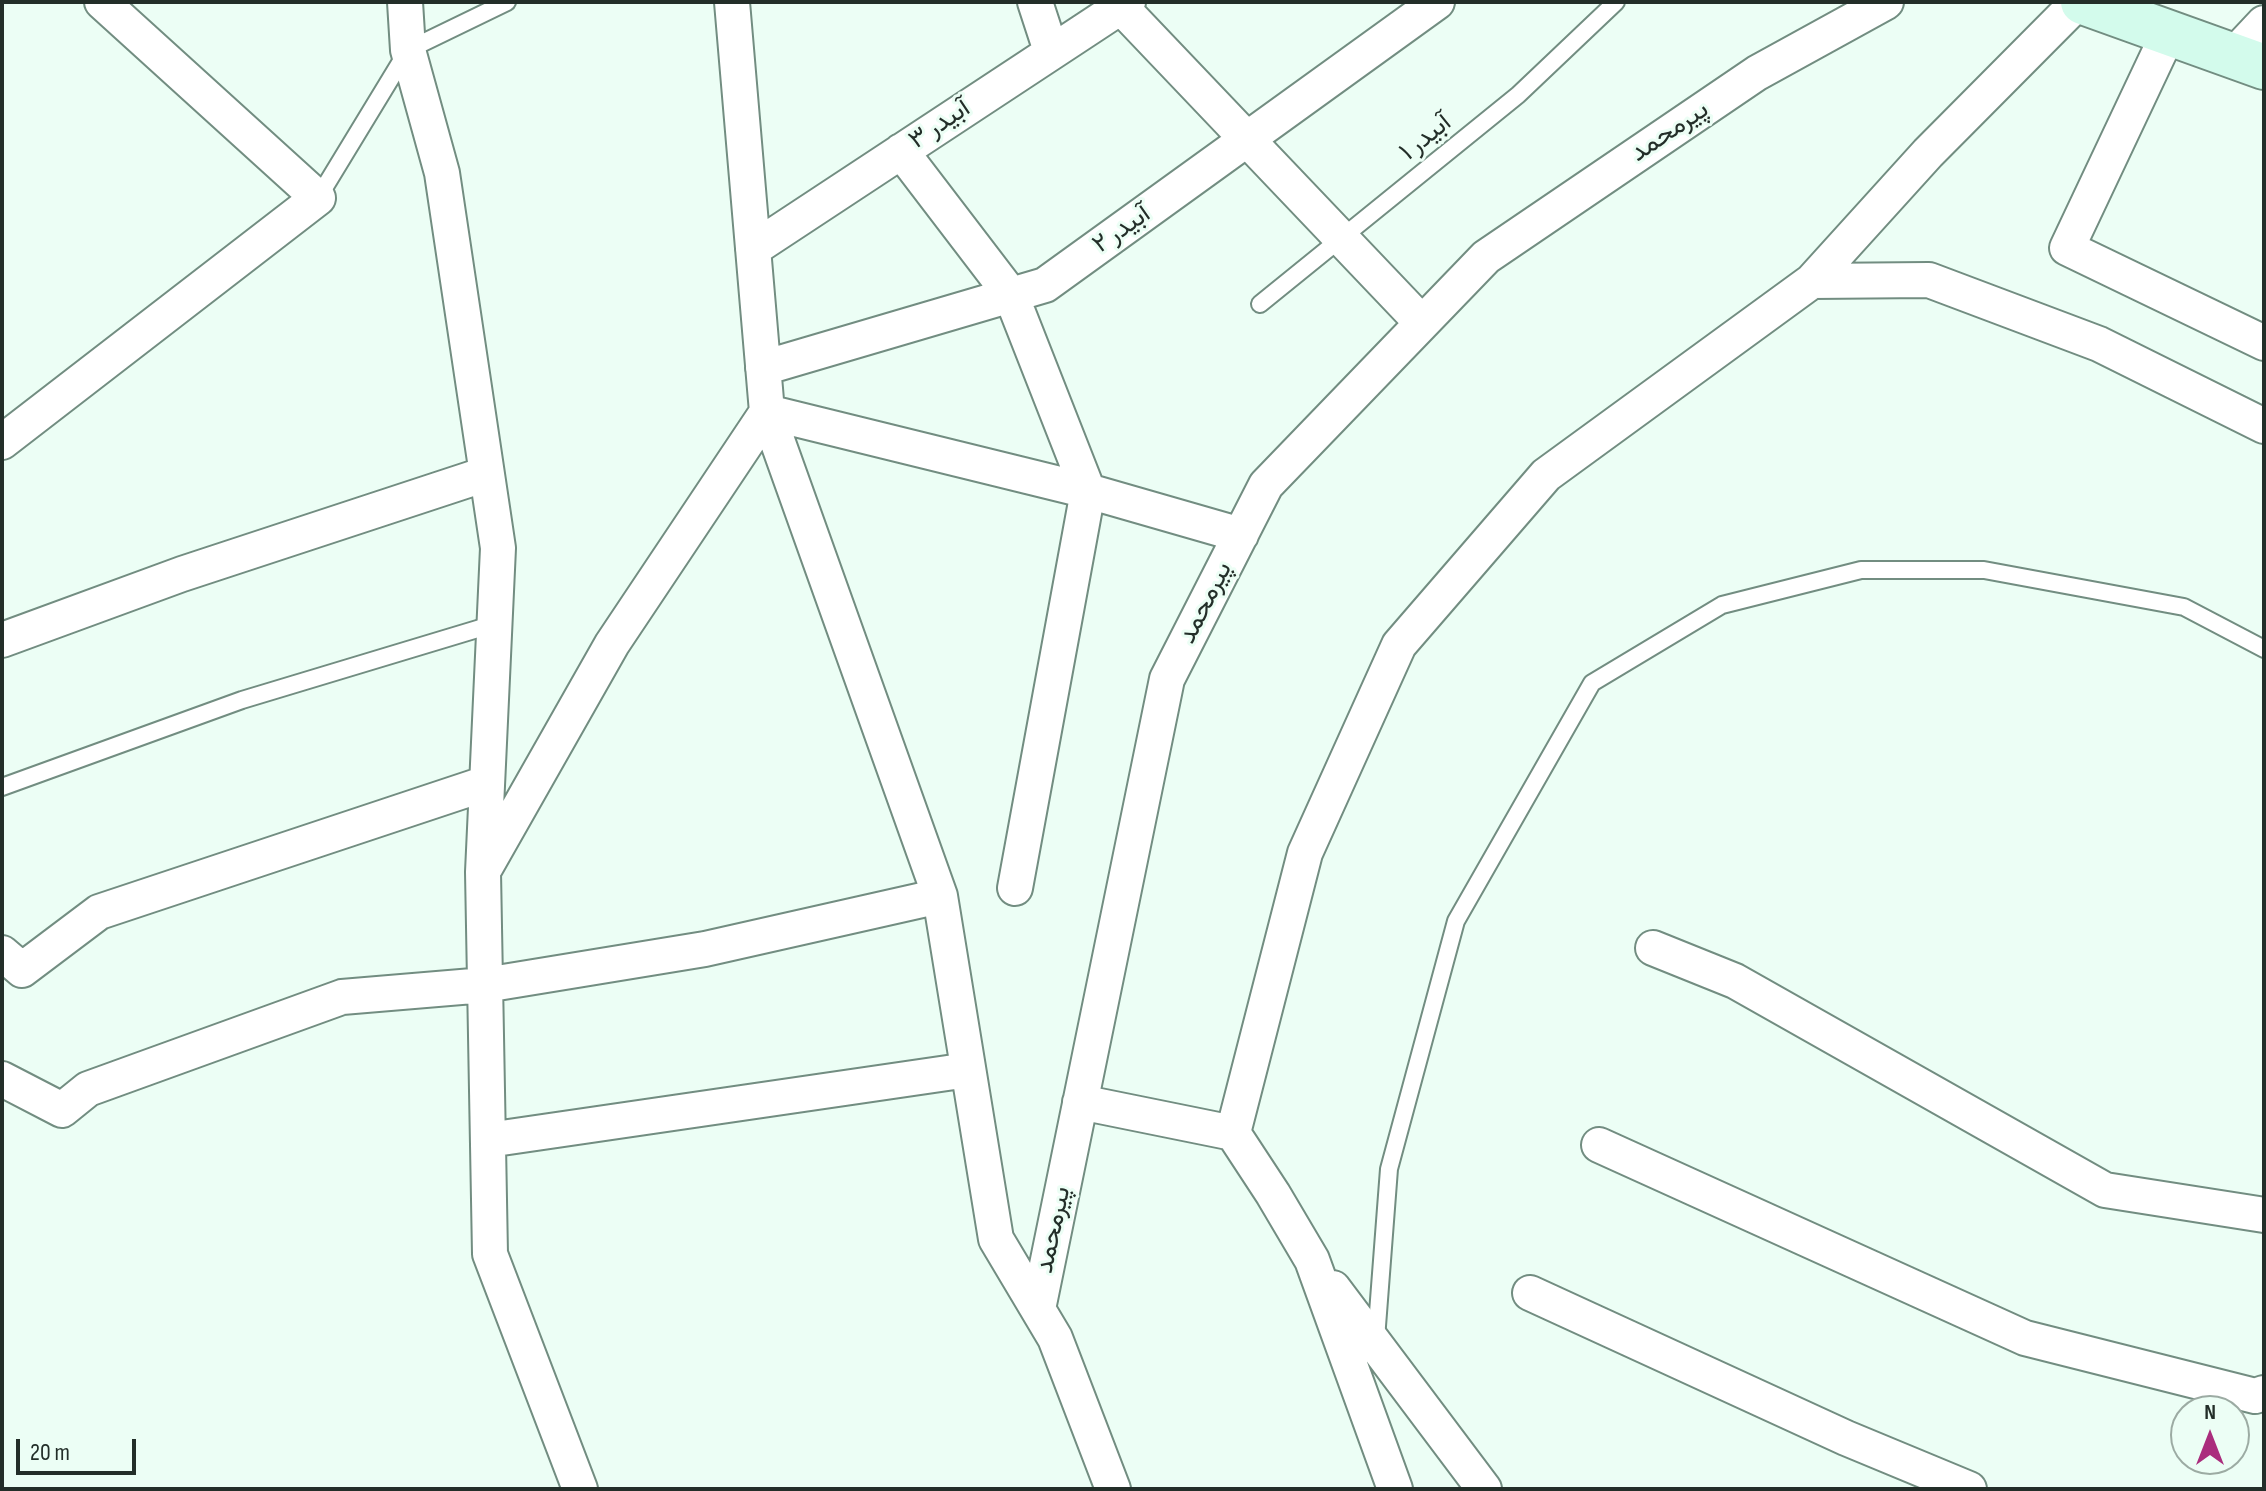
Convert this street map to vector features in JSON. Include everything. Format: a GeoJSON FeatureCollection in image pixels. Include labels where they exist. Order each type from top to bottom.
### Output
{"type":"FeatureCollection","features":[{"type":"Feature","properties":{"kind":"main road"},"geometry":{"type":"LineString","coordinates":[[2081,2],[2249,61]]}},
{"type":"Feature","properties":{"kind":"street"},"geometry":{"type":"LineString","coordinates":[[2,442],[318,198],[102,2]]}},
{"type":"Feature","properties":{"kind":"street"},"geometry":{"type":"LineString","coordinates":[[405,2],[408,50],[442,173],[498,548],[483,872],[490,1254],[580,1489]]}},
{"type":"Feature","properties":{"kind":"street"},"geometry":{"type":"LineString","coordinates":[[732,2],[767,412],[940,896],[996,1239],[1038,1309]]}},
{"type":"Feature","properties":{"kind":"street"},"geometry":{"type":"LineString","coordinates":[[1035,2],[1051,51]]}},
{"type":"Feature","properties":{"kind":"street","name":"آبیدر ۲"},"geometry":{"type":"LineString","coordinates":[[763,368],[1045,285],[1437,2]]}},
{"type":"Feature","properties":{"kind":"street","name":"پیرمحمد"},"geometry":{"type":"LineString","coordinates":[[1113,1489],[1055,1338],[1038,1309],[1167,679],[1266,485],[1486,257],[1757,73],[1886,2]]}},
{"type":"Feature","properties":{"kind":"street"},"geometry":{"type":"LineString","coordinates":[[1233,1133],[1305,853],[1399,645],[1546,475],[1812,281],[1928,153],[2081,2]]}},
{"type":"Feature","properties":{"kind":"street"},"geometry":{"type":"LineString","coordinates":[[1124,4],[1422,323]]}},
{"type":"Feature","properties":{"kind":"street","name":"آبیدر ۳"},"geometry":{"type":"LineString","coordinates":[[753,249],[1124,4]]}},
{"type":"Feature","properties":{"kind":"street"},"geometry":{"type":"LineString","coordinates":[[2249,61],[2264,23]]}},
{"type":"Feature","properties":{"kind":"street"},"geometry":{"type":"LineString","coordinates":[[2169,32],[2067,248],[2264,343]]}},
{"type":"Feature","properties":{"kind":"street"},"geometry":{"type":"LineString","coordinates":[[901,151],[1011,295],[1088,491],[1015,888]]}},
{"type":"Feature","properties":{"kind":"street"},"geometry":{"type":"LineString","coordinates":[[1812,281],[1929,280],[2099,344],[2264,426]]}},
{"type":"Feature","properties":{"kind":"street"},"geometry":{"type":"LineString","coordinates":[[767,412],[1088,491],[1241,535]]}},
{"type":"Feature","properties":{"kind":"street"},"geometry":{"type":"LineString","coordinates":[[483,872],[612,644],[767,412]]}},
{"type":"Feature","properties":{"kind":"street"},"geometry":{"type":"LineString","coordinates":[[2,640],[182,574],[486,474]]}},
{"type":"Feature","properties":{"kind":"street"},"geometry":{"type":"LineString","coordinates":[[2,953],[22,970],[99,912],[487,783]]}},
{"type":"Feature","properties":{"kind":"street"},"geometry":{"type":"LineString","coordinates":[[2,1079],[62,1110],[88,1089],[342,997],[485,985],[705,949],[940,896]]}},
{"type":"Feature","properties":{"kind":"street"},"geometry":{"type":"LineString","coordinates":[[1653,948],[1735,981],[2105,1190],[2264,1215]]}},
{"type":"Feature","properties":{"kind":"street"},"geometry":{"type":"LineString","coordinates":[[488,1140],[968,1070]]}},
{"type":"Feature","properties":{"kind":"street"},"geometry":{"type":"LineString","coordinates":[[1080,1102],[1233,1133],[1312,1260],[1484,1489]]}},
{"type":"Feature","properties":{"kind":"street"},"geometry":{"type":"LineString","coordinates":[[1599,1145],[2025,1338],[2255,1396],[2264,1393]]}},
{"type":"Feature","properties":{"kind":"street"},"geometry":{"type":"LineString","coordinates":[[1312,1260],[1395,1489]]}},
{"type":"Feature","properties":{"kind":"street"},"geometry":{"type":"LineString","coordinates":[[1530,1293],[1832,1432],[1969,1489]]}},
{"type":"Feature","properties":{"kind":"lane"},"geometry":{"type":"LineString","coordinates":[[318,198],[408,50],[507,2]]}},
{"type":"Feature","properties":{"kind":"lane","name":"آبیدر ۱"},"geometry":{"type":"LineString","coordinates":[[1260,304],[1518,95],[1616,2]]}},
{"type":"Feature","properties":{"kind":"lane"},"geometry":{"type":"LineString","coordinates":[[1376,1345],[1389,1169],[1456,921],[1592,683],[1722,605],[1861,570],[1984,570],[2184,607],[2264,649]]}},
{"type":"Feature","properties":{"kind":"lane"},"geometry":{"type":"LineString","coordinates":[[2,787],[242,700],[494,624]]}}]}
